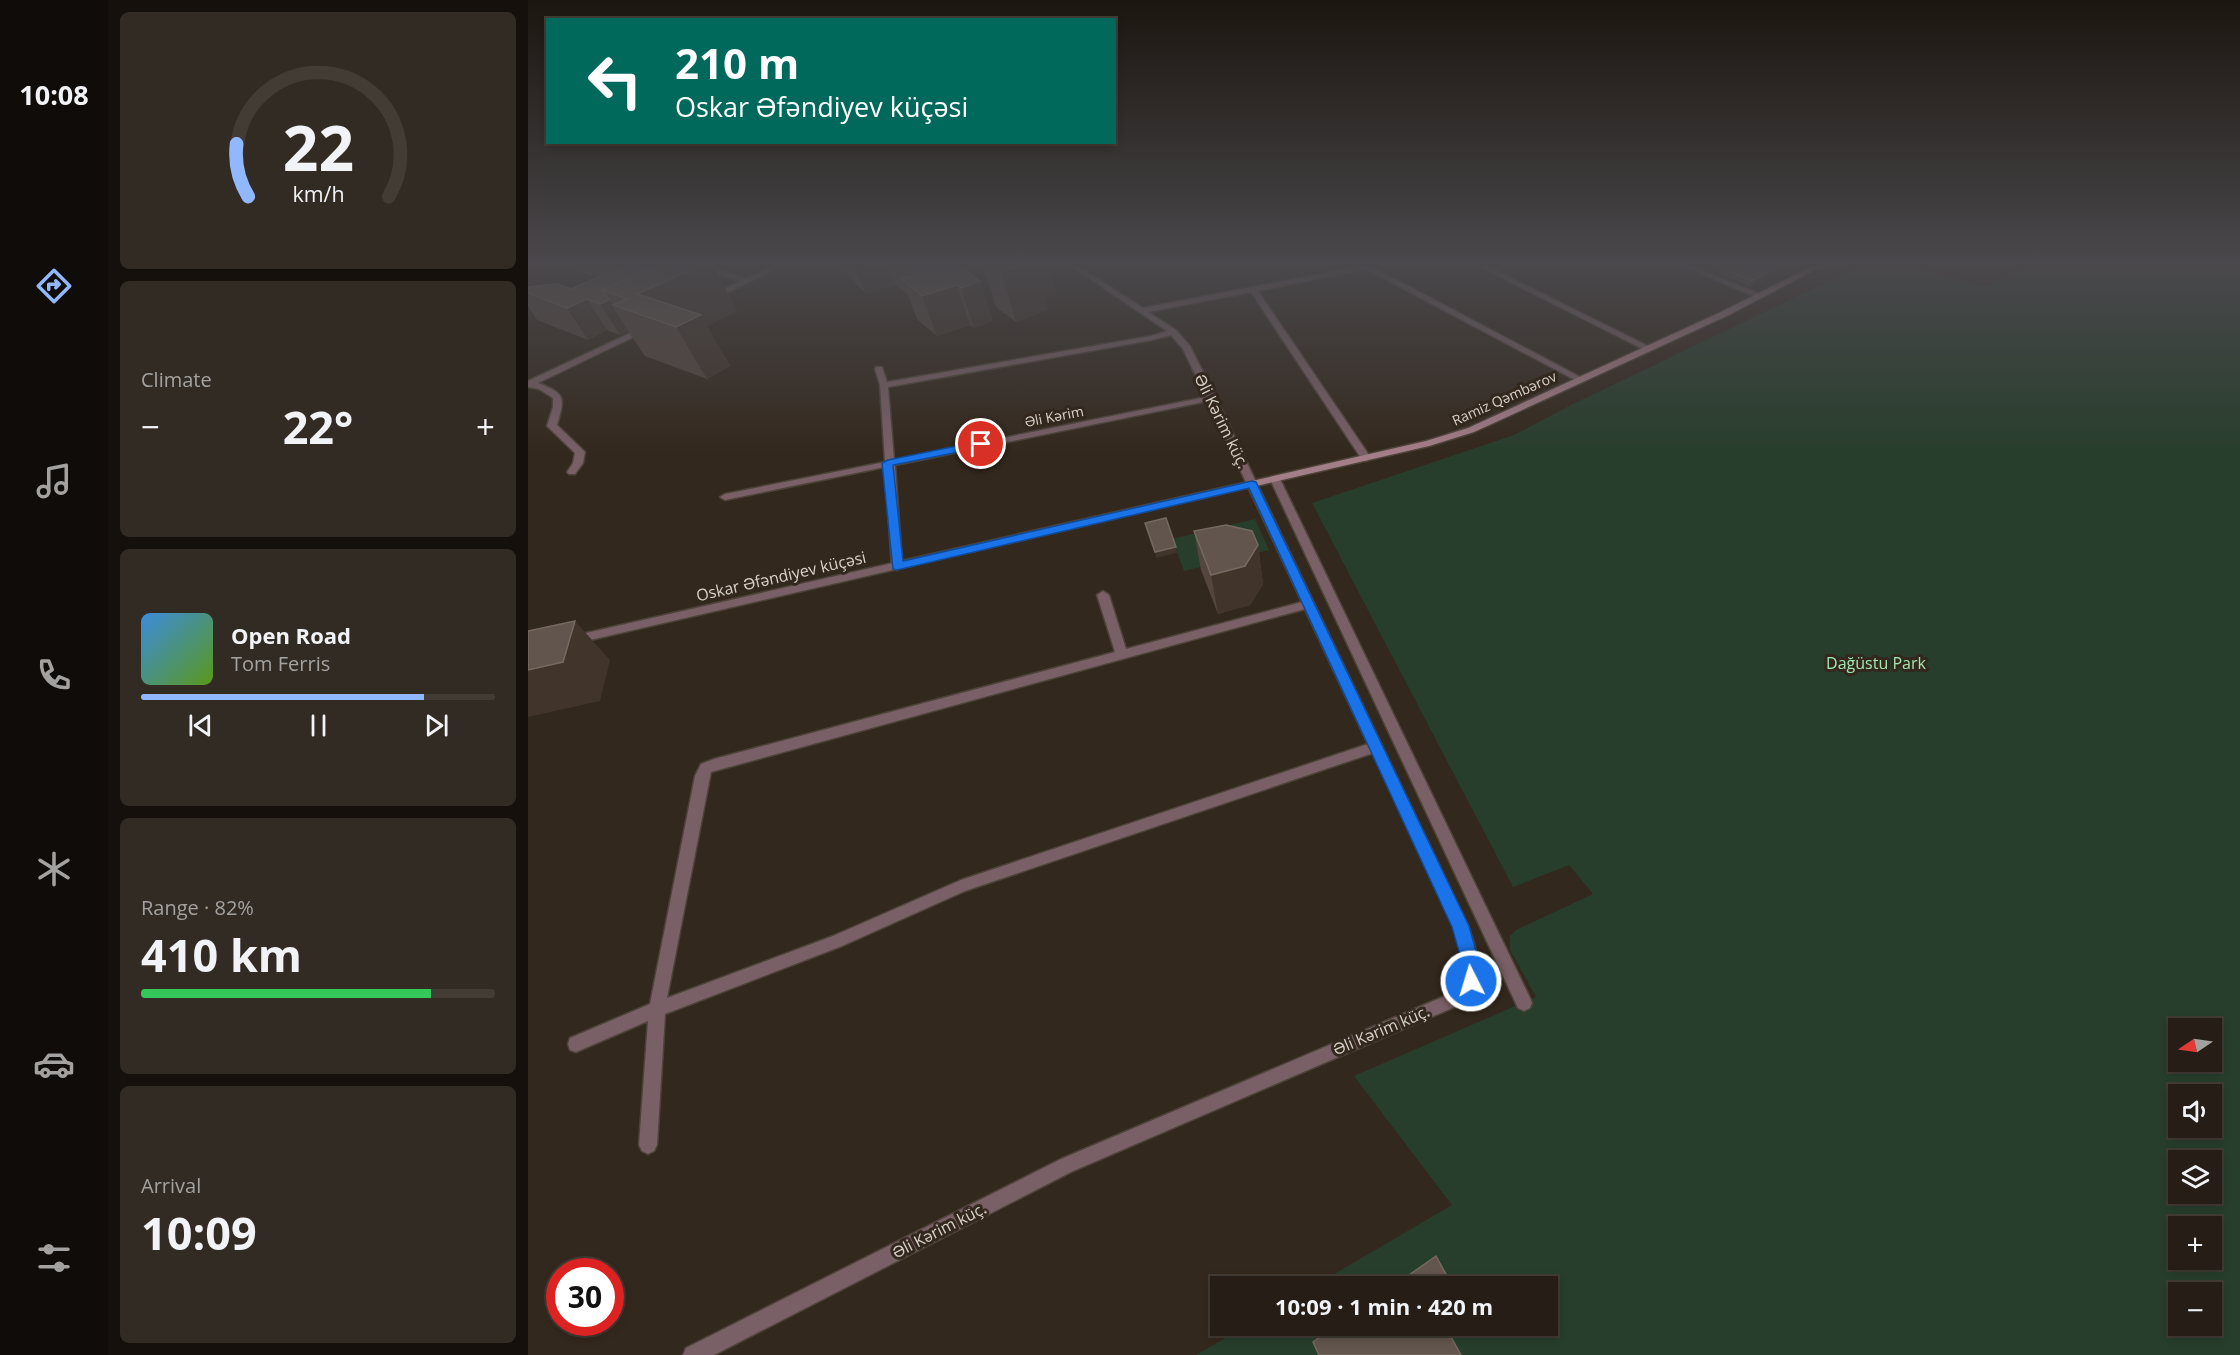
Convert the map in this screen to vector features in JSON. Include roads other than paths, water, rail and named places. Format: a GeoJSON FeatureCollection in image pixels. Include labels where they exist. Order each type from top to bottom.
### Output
{"type":"FeatureCollection","features":[{"type":"Feature","properties":{"kind":"main road","name":"Ramiz Qəmbərov"},"geometry":{"type":"LineString","coordinates":[[1252,484],[1429,443],[1471,430],[1689,329]]}},
{"type":"Feature","properties":{"kind":"street"},"geometry":{"type":"LineString","coordinates":[[529,384],[645,329]]}},
{"type":"Feature","properties":{"kind":"street","name":"Əli Kərim küç."},"geometry":{"type":"LineString","coordinates":[[693,1355],[1067,1165],[1464,994],[1471,981],[1471,965],[1461,926],[1212,398],[1187,348],[1169,329]]}},
{"type":"Feature","properties":{"kind":"street"},"geometry":{"type":"LineString","coordinates":[[1280,329],[1366,458]]}},
{"type":"Feature","properties":{"kind":"street"},"geometry":{"type":"LineString","coordinates":[[1487,329],[1580,379]]}},
{"type":"Feature","properties":{"kind":"street"},"geometry":{"type":"LineString","coordinates":[[1610,329],[1648,348]]}},
{"type":"Feature","properties":{"kind":"street"},"geometry":{"type":"LineString","coordinates":[[884,385],[1152,338],[1173,332]]}},
{"type":"Feature","properties":{"kind":"street"},"geometry":{"type":"LineString","coordinates":[[879,369],[884,385],[897,566]]}},
{"type":"Feature","properties":{"kind":"street"},"geometry":{"type":"LineString","coordinates":[[529,384],[553,393],[559,398],[560,402],[552,426],[580,452],[578,463],[572,472]]}},
{"type":"Feature","properties":{"kind":"street","name":"Əli Kərim"},"geometry":{"type":"LineString","coordinates":[[725,497],[1212,398]]}},
{"type":"Feature","properties":{"kind":"street"},"geometry":{"type":"LineString","coordinates":[[1275,479],[1524,1003]]}},
{"type":"Feature","properties":{"kind":"street","name":"Oskar Əfəndiyev küçəsi"},"geometry":{"type":"LineString","coordinates":[[563,642],[1252,484]]}},
{"type":"Feature","properties":{"kind":"street"},"geometry":{"type":"LineString","coordinates":[[1103,595],[1121,653]]}},
{"type":"Feature","properties":{"kind":"street"},"geometry":{"type":"LineString","coordinates":[[648,1145],[657,1010],[702,776],[706,768],[1121,653],[1308,604]]}},
{"type":"Feature","properties":{"kind":"street"},"geometry":{"type":"LineString","coordinates":[[576,1044],[837,940],[962,886],[1376,747]]}},
{"type":"Feature","properties":{"kind":"park label","name":"Dağüstu Park"},"geometry":{"type":"Point","coordinates":[1876,663]}}]}
